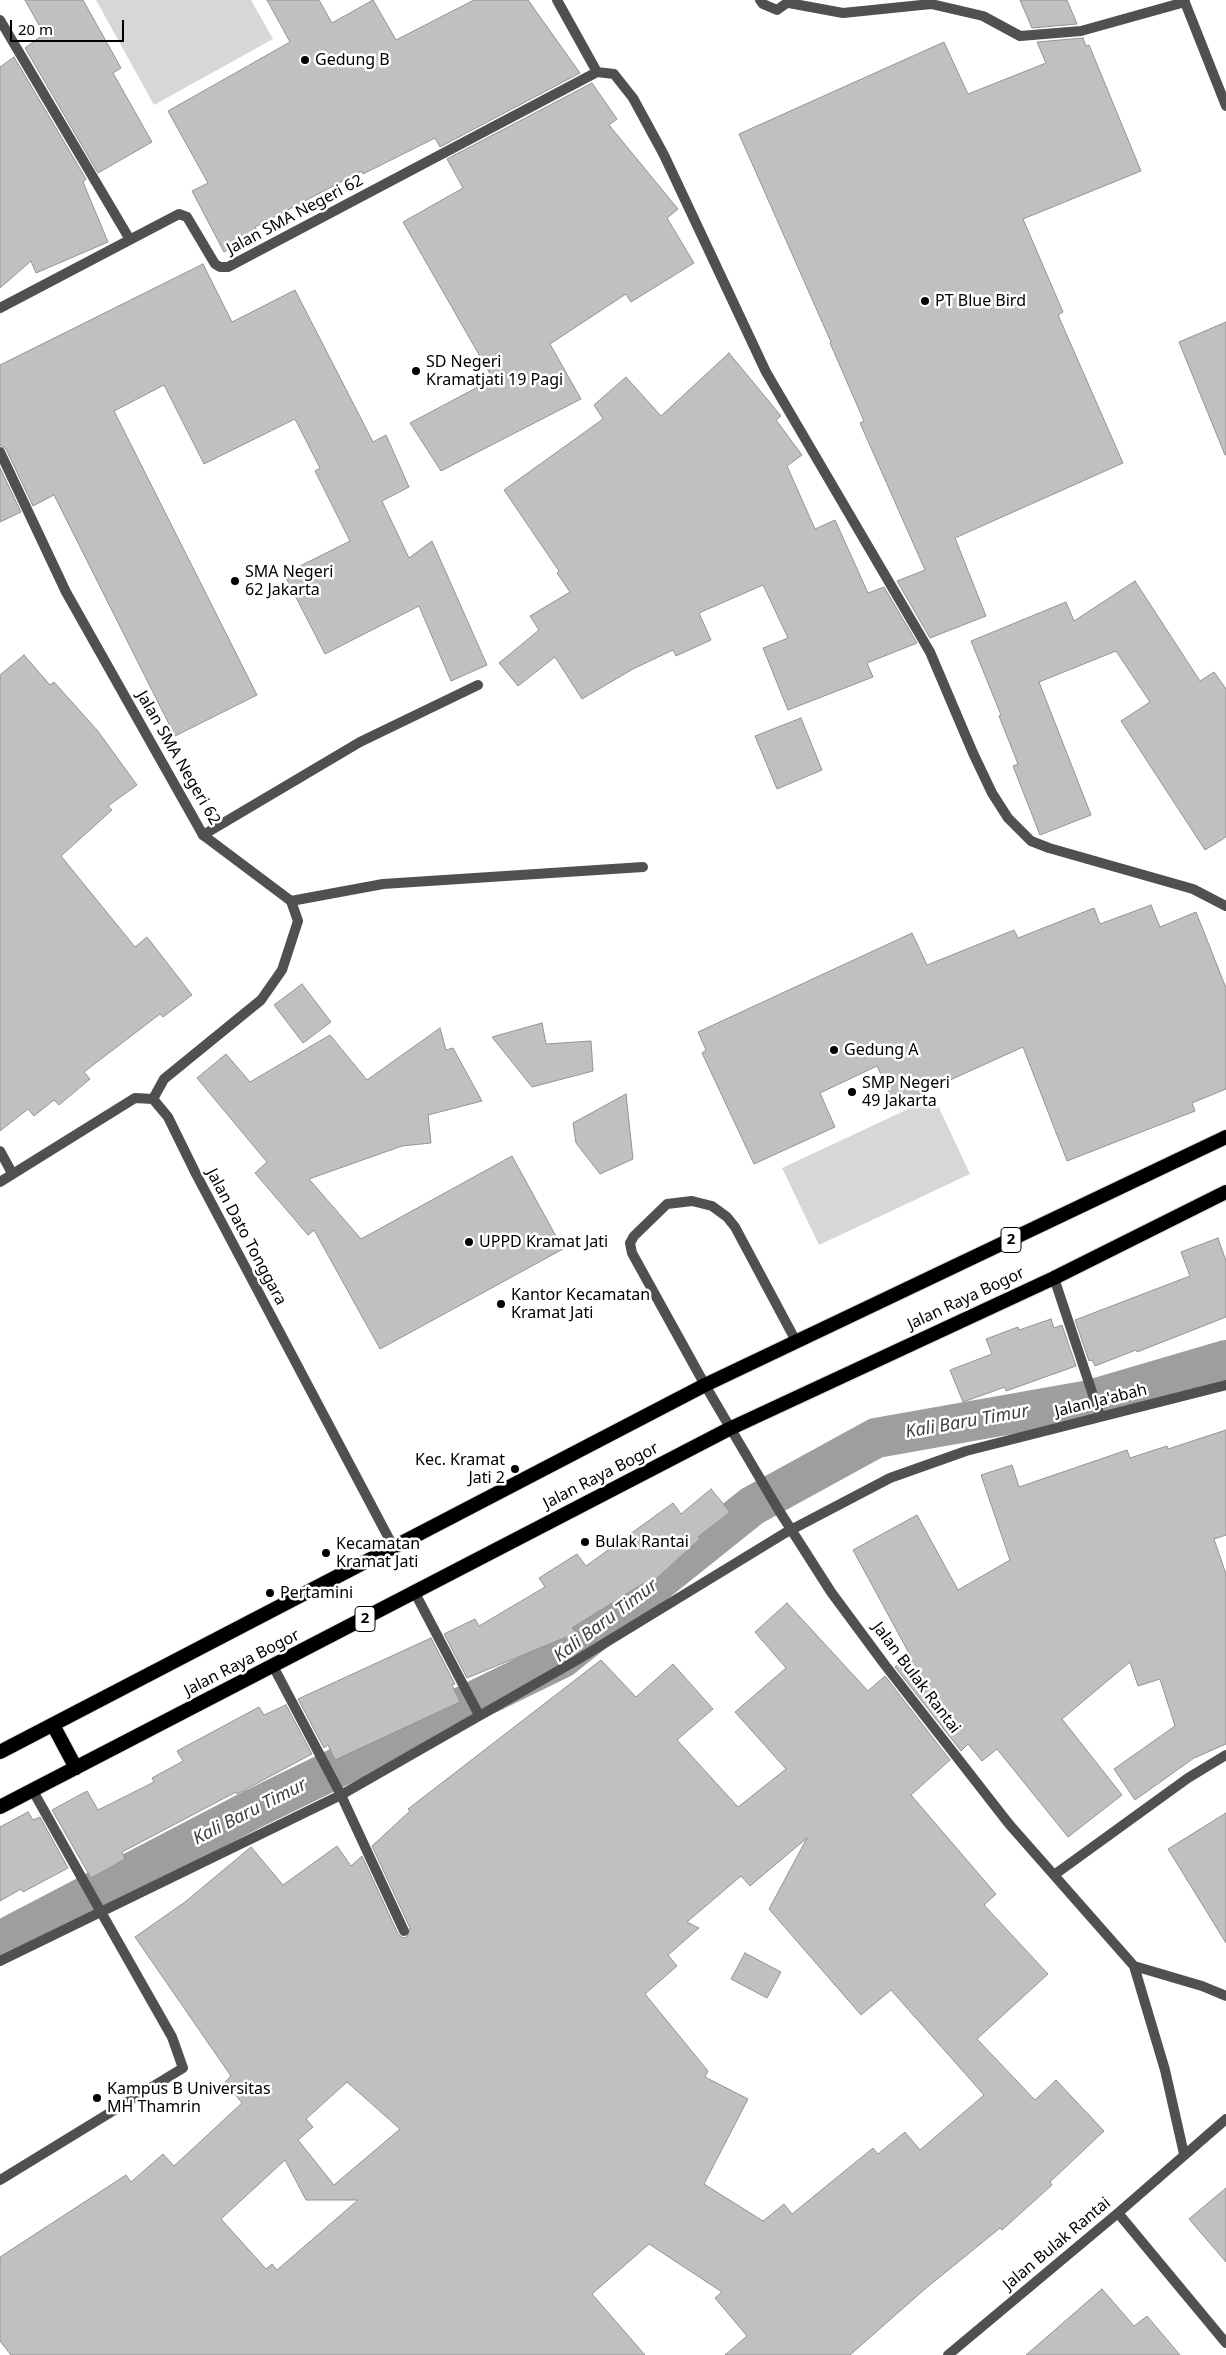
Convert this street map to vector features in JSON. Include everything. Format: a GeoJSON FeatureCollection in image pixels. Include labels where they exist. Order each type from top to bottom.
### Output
{"type":"FeatureCollection","features":[{"type":"Feature","properties":{"kind":"highway","name":"Jalan Raya Bogor"},"geometry":{"type":"LineString","coordinates":[[0,1752],[705,1385],[797,1343],[1226,1137]]}},
{"type":"Feature","properties":{"kind":"highway","name":"Jalan Raya Bogor"},"geometry":{"type":"LineString","coordinates":[[0,1807],[729,1429],[1054,1278],[1226,1192]]}},
{"type":"Feature","properties":{"kind":"highway"},"geometry":{"type":"LineString","coordinates":[[53,1724],[76,1768]]}},
{"type":"Feature","properties":{"kind":"street"},"geometry":{"type":"LineString","coordinates":[[557,0],[598,72],[614,74],[633,98],[664,155],[766,372],[930,652],[973,753],[992,793],[1008,818],[1031,841],[1049,848],[1193,889],[1226,906]]}},
{"type":"Feature","properties":{"kind":"street"},"geometry":{"type":"LineString","coordinates":[[760,0],[763,4],[777,10],[790,1],[843,13],[931,4],[983,16],[1020,36],[1081,31],[1184,1],[1226,106]]}},
{"type":"Feature","properties":{"kind":"street"},"geometry":{"type":"LineString","coordinates":[[0,20],[129,238]]}},
{"type":"Feature","properties":{"kind":"street","name":"Jalan SMA Negeri 62"},"geometry":{"type":"LineString","coordinates":[[0,308],[175,214],[182,214],[187,218],[214,264],[228,268],[598,72]]}},
{"type":"Feature","properties":{"kind":"street","name":"Jalan SMA Negeri 62"},"geometry":{"type":"LineString","coordinates":[[0,452],[66,592],[203,835],[291,901]]}},
{"type":"Feature","properties":{"kind":"street"},"geometry":{"type":"LineString","coordinates":[[203,835],[360,742],[478,685]]}},
{"type":"Feature","properties":{"kind":"street"},"geometry":{"type":"LineString","coordinates":[[0,1182],[135,1098],[153,1099],[164,1080],[261,1000],[282,970],[298,921],[291,901],[384,884],[643,867]]}},
{"type":"Feature","properties":{"kind":"street","name":"Jalan Dato Tonggara"},"geometry":{"type":"LineString","coordinates":[[153,1099],[168,1117],[196,1174],[394,1548]]}},
{"type":"Feature","properties":{"kind":"street"},"geometry":{"type":"LineString","coordinates":[[0,1151],[12,1173]]}},
{"type":"Feature","properties":{"kind":"street","name":"Jalan Bulak Rantai"},"geometry":{"type":"LineString","coordinates":[[797,1343],[735,1227],[727,1217],[712,1206],[692,1201],[667,1204],[634,1236],[630,1243],[632,1253],[729,1429],[831,1592],[1009,1824],[1134,1966],[1164,2070],[1184,2154]]}},
{"type":"Feature","properties":{"kind":"street"},"geometry":{"type":"LineString","coordinates":[[1054,1278],[1098,1412]]}},
{"type":"Feature","properties":{"kind":"street","name":"Jalan Ja'abah"},"geometry":{"type":"LineString","coordinates":[[0,1961],[98,1908],[341,1795],[477,1711],[577,1660],[785,1533],[890,1478],[966,1451],[1098,1412],[1226,1385]]}},
{"type":"Feature","properties":{"kind":"street"},"geometry":{"type":"LineString","coordinates":[[415,1592],[477,1711]]}},
{"type":"Feature","properties":{"kind":"street"},"geometry":{"type":"LineString","coordinates":[[273,1666],[341,1795],[404,1931]]}},
{"type":"Feature","properties":{"kind":"street"},"geometry":{"type":"LineString","coordinates":[[1054,1875],[1181,1783],[1226,1755]]}},
{"type":"Feature","properties":{"kind":"street"},"geometry":{"type":"LineString","coordinates":[[0,2180],[183,2068],[172,2037],[33,1791]]}},
{"type":"Feature","properties":{"kind":"street"},"geometry":{"type":"LineString","coordinates":[[1134,1966],[1202,1986],[1226,1996]]}},
{"type":"Feature","properties":{"kind":"street","name":"Jalan Bulak Rantai"},"geometry":{"type":"LineString","coordinates":[[948,2355],[1118,2213],[1226,2119]]}},
{"type":"Feature","properties":{"kind":"street"},"geometry":{"type":"LineString","coordinates":[[1118,2213],[1226,2343]]}},
{"type":"Feature","properties":{"kind":"shaded area"},"geometry":{"type":"Polygon","coordinates":[[[96,0],[251,0],[273,39],[154,105],[96,0]]]}},
{"type":"Feature","properties":{"kind":"shaded area"},"geometry":{"type":"Polygon","coordinates":[[[934,1097],[970,1174],[819,1245],[782,1168],[934,1097]]]}},
{"type":"Feature","properties":{"kind":"building"},"geometry":{"type":"Polygon","coordinates":[[[25,0],[83,0],[121,68],[113,73],[152,142],[98,173],[25,48],[44,34],[25,0]]]}},
{"type":"Feature","properties":{"kind":"building"},"geometry":{"type":"Polygon","coordinates":[[[267,0],[319,0],[332,23],[373,0],[396,40],[474,0],[528,0],[580,73],[440,147],[435,138],[363,174],[362,171],[255,227],[259,234],[224,252],[192,191],[208,183],[168,111],[290,42],[267,0]]]}},
{"type":"Feature","properties":{"kind":"building"},"geometry":{"type":"Polygon","coordinates":[[[1020,0],[1067,0],[1077,24],[1032,28],[1020,0]]]}},
{"type":"Feature","properties":{"kind":"building"},"geometry":{"type":"Polygon","coordinates":[[[1083,38],[1086,46],[1089,45],[1141,171],[1023,219],[1063,312],[1058,315],[1123,463],[955,538],[986,616],[930,638],[897,581],[925,570],[860,423],[864,421],[831,342],[739,134],[944,42],[968,94],[1046,63],[1037,42],[1083,38]]]}},
{"type":"Feature","properties":{"kind":"building"},"geometry":{"type":"Polygon","coordinates":[[[14,57],[86,179],[83,182],[108,242],[36,273],[31,261],[0,288],[0,67],[14,57]]]}},
{"type":"Feature","properties":{"kind":"building"},"geometry":{"type":"Polygon","coordinates":[[[592,83],[617,119],[609,125],[678,209],[667,218],[694,263],[631,302],[626,294],[550,344],[581,399],[441,471],[410,423],[493,379],[403,222],[463,188],[447,159],[592,83]]]}},
{"type":"Feature","properties":{"kind":"building"},"geometry":{"type":"Polygon","coordinates":[[[203,264],[232,322],[295,290],[373,442],[386,435],[409,487],[382,501],[409,558],[432,541],[487,665],[451,681],[419,606],[325,654],[284,574],[350,541],[315,471],[320,468],[295,419],[204,464],[164,385],[114,411],[257,695],[175,736],[54,495],[33,506],[6,449],[0,445],[0,365],[203,264]]]}},
{"type":"Feature","properties":{"kind":"building"},"geometry":{"type":"Polygon","coordinates":[[[1226,322],[1226,455],[1225,455],[1179,342],[1226,322]]]}},
{"type":"Feature","properties":{"kind":"building"},"geometry":{"type":"Polygon","coordinates":[[[729,353],[781,416],[776,420],[802,455],[787,466],[815,529],[835,520],[868,593],[884,587],[917,643],[867,663],[873,677],[788,710],[763,648],[788,638],[763,585],[699,613],[711,640],[676,656],[673,650],[633,669],[582,699],[555,657],[518,686],[499,663],[539,630],[530,616],[570,592],[557,573],[559,571],[504,490],[603,419],[594,405],[626,377],[661,416],[729,353]]]}},
{"type":"Feature","properties":{"kind":"building"},"geometry":{"type":"Polygon","coordinates":[[[0,468],[21,512],[0,522],[0,468]]]}},
{"type":"Feature","properties":{"kind":"building"},"geometry":{"type":"Polygon","coordinates":[[[1135,581],[1200,681],[1214,672],[1226,689],[1226,837],[1205,850],[1121,721],[1150,702],[1116,651],[1039,682],[1091,815],[1040,835],[1013,766],[1018,764],[999,716],[1001,715],[971,641],[1066,602],[1074,621],[1135,581]]]}},
{"type":"Feature","properties":{"kind":"building"},"geometry":{"type":"Polygon","coordinates":[[[24,655],[50,685],[54,682],[97,730],[137,785],[108,806],[112,810],[61,856],[135,947],[147,937],[192,995],[163,1017],[160,1014],[84,1072],[90,1079],[59,1105],[54,1100],[34,1116],[28,1109],[0,1131],[0,675],[24,655]]]}},
{"type":"Feature","properties":{"kind":"building"},"geometry":{"type":"Polygon","coordinates":[[[801,718],[822,770],[777,789],[755,736],[801,718]]]}},
{"type":"Feature","properties":{"kind":"building"},"geometry":{"type":"Polygon","coordinates":[[[1151,905],[1160,927],[1196,912],[1226,988],[1226,1089],[1192,1103],[1195,1111],[1067,1161],[1023,1047],[895,1105],[877,1066],[820,1093],[835,1127],[754,1164],[702,1053],[706,1050],[698,1032],[912,933],[927,965],[1014,930],[1018,938],[1094,908],[1100,924],[1151,905]]]}},
{"type":"Feature","properties":{"kind":"building"},"geometry":{"type":"Polygon","coordinates":[[[302,984],[331,1022],[303,1043],[274,1005],[302,984]]]}},
{"type":"Feature","properties":{"kind":"building"},"geometry":{"type":"Polygon","coordinates":[[[542,1023],[546,1044],[591,1041],[593,1071],[532,1087],[492,1037],[542,1023]]]}},
{"type":"Feature","properties":{"kind":"building"},"geometry":{"type":"Polygon","coordinates":[[[440,1028],[446,1050],[453,1048],[482,1101],[428,1115],[431,1143],[402,1146],[309,1179],[361,1239],[512,1156],[563,1249],[380,1349],[314,1230],[308,1235],[255,1173],[267,1162],[197,1078],[226,1054],[250,1082],[330,1035],[367,1080],[440,1028]]]}},
{"type":"Feature","properties":{"kind":"building"},"geometry":{"type":"Polygon","coordinates":[[[626,1094],[633,1159],[600,1174],[576,1143],[573,1123],[626,1094]]]}},
{"type":"Feature","properties":{"kind":"building"},"geometry":{"type":"Polygon","coordinates":[[[1218,1238],[1226,1261],[1226,1317],[1137,1352],[1136,1350],[1095,1366],[1092,1360],[1089,1361],[1075,1320],[1190,1276],[1181,1252],[1218,1238]]]}},
{"type":"Feature","properties":{"kind":"building"},"geometry":{"type":"Polygon","coordinates":[[[1051,1319],[1054,1328],[1062,1325],[1076,1366],[1006,1391],[1005,1387],[963,1402],[950,1370],[992,1354],[986,1339],[1018,1327],[1019,1330],[1051,1319]]]}},
{"type":"Feature","properties":{"kind":"building"},"geometry":{"type":"Polygon","coordinates":[[[1226,1430],[1226,1535],[1214,1539],[1226,1574],[1226,1744],[1194,1758],[1135,1800],[1114,1769],[1175,1726],[1160,1679],[1138,1686],[1130,1662],[1062,1719],[1122,1795],[1068,1837],[997,1749],[982,1761],[968,1744],[961,1751],[895,1667],[910,1655],[853,1550],[917,1515],[958,1590],[1010,1560],[981,1475],[1012,1465],[1019,1487],[1127,1450],[1130,1458],[1167,1446],[1168,1449],[1226,1430]]]}},
{"type":"Feature","properties":{"kind":"building"},"geometry":{"type":"Polygon","coordinates":[[[711,1489],[730,1512],[698,1537],[700,1539],[647,1587],[644,1583],[572,1628],[576,1633],[467,1678],[444,1634],[475,1619],[479,1626],[545,1587],[539,1578],[577,1554],[586,1566],[673,1503],[681,1514],[711,1489]]]}},
{"type":"Feature","properties":{"kind":"building"},"geometry":{"type":"Polygon","coordinates":[[[787,1603],[868,1691],[885,1676],[950,1760],[911,1795],[996,1894],[984,1905],[1048,1974],[977,2039],[1035,2100],[1056,2080],[1104,2131],[1050,2182],[1052,2185],[1002,2230],[1000,2228],[925,2289],[850,2355],[725,2355],[747,2336],[715,2298],[722,2292],[649,2244],[592,2294],[645,2355],[11,2355],[0,2341],[0,2257],[126,2175],[131,2182],[163,2154],[174,2166],[242,2103],[225,2082],[231,2076],[135,1937],[185,1902],[251,1847],[283,1885],[337,1846],[351,1866],[362,1856],[398,1934],[403,1938],[407,1937],[410,1928],[372,1846],[410,1811],[408,1809],[601,1660],[636,1697],[673,1664],[713,1709],[677,1740],[738,1807],[786,1769],[735,1712],[786,1668],[755,1632],[787,1603]],[[807,1838],[750,1886],[741,1876],[687,1922],[699,1928],[668,1955],[677,1966],[645,1994],[708,2071],[705,2077],[748,2099],[704,2184],[763,2221],[784,2204],[792,2214],[873,2148],[878,2154],[905,2132],[920,2150],[984,2095],[891,1990],[861,2015],[769,1909],[807,1838]],[[347,2082],[306,2119],[313,2127],[298,2140],[334,2185],[400,2129],[347,2082]],[[285,2160],[221,2219],[266,2269],[272,2264],[277,2270],[358,2200],[306,2200],[285,2160]]]}},
{"type":"Feature","properties":{"kind":"building"},"geometry":{"type":"Polygon","coordinates":[[[431,1638],[455,1684],[452,1685],[460,1702],[335,1760],[328,1745],[324,1748],[298,1699],[431,1638]]]}},
{"type":"Feature","properties":{"kind":"building"},"geometry":{"type":"Polygon","coordinates":[[[286,1705],[312,1754],[122,1852],[125,1859],[91,1878],[52,1810],[87,1791],[98,1810],[154,1782],[152,1778],[183,1761],[177,1751],[259,1707],[264,1715],[286,1705]]]}},
{"type":"Feature","properties":{"kind":"building"},"geometry":{"type":"Polygon","coordinates":[[[28,1812],[33,1820],[40,1817],[68,1868],[23,1892],[21,1889],[0,1901],[0,1827],[28,1812]]]}},
{"type":"Feature","properties":{"kind":"building"},"geometry":{"type":"Polygon","coordinates":[[[1226,1813],[1226,1943],[1168,1849],[1226,1813]]]}},
{"type":"Feature","properties":{"kind":"building"},"geometry":{"type":"Polygon","coordinates":[[[745,1953],[781,1972],[767,1998],[731,1979],[745,1953]]]}},
{"type":"Feature","properties":{"kind":"building"},"geometry":{"type":"Polygon","coordinates":[[[1226,2188],[1226,2262],[1189,2219],[1226,2188]]]}},
{"type":"Feature","properties":{"kind":"building"},"geometry":{"type":"Polygon","coordinates":[[[1102,2289],[1134,2326],[1147,2316],[1180,2355],[1026,2355],[1102,2289]]]}},
{"type":"Feature","properties":{"kind":"waterway","name":"Kali Baru Timur"},"geometry":{"type":"LineString","coordinates":[[0,1941],[253,1809],[562,1658],[752,1506],[876,1438],[1090,1400],[1226,1360]]}},
{"type":"Feature","properties":{"kind":"place","name":"Gedung B"},"geometry":{"type":"Point","coordinates":[305,60]}},
{"type":"Feature","properties":{"kind":"place","name":"PT Blue Bird"},"geometry":{"type":"Point","coordinates":[925,301]}},
{"type":"Feature","properties":{"kind":"place","name":"SD Negeri Kramatjati 19 Pagi"},"geometry":{"type":"Point","coordinates":[416,371]}},
{"type":"Feature","properties":{"kind":"place","name":"SMA Negeri 62 Jakarta"},"geometry":{"type":"Point","coordinates":[235,581]}},
{"type":"Feature","properties":{"kind":"place","name":"Gedung A"},"geometry":{"type":"Point","coordinates":[834,1050]}},
{"type":"Feature","properties":{"kind":"place","name":"SMP Negeri 49 Jakarta"},"geometry":{"type":"Point","coordinates":[852,1092]}},
{"type":"Feature","properties":{"kind":"place","name":"UPPD Kramat Jati"},"geometry":{"type":"Point","coordinates":[469,1242]}},
{"type":"Feature","properties":{"kind":"place","name":"Kantor Kecamatan Kramat Jati"},"geometry":{"type":"Point","coordinates":[501,1304]}},
{"type":"Feature","properties":{"kind":"place","name":"Kec. Kramat Jati 2"},"geometry":{"type":"Point","coordinates":[515,1469]}},
{"type":"Feature","properties":{"kind":"place","name":"Bulak Rantai"},"geometry":{"type":"Point","coordinates":[585,1542]}},
{"type":"Feature","properties":{"kind":"place","name":"Kecamatan Kramat Jati"},"geometry":{"type":"Point","coordinates":[326,1553]}},
{"type":"Feature","properties":{"kind":"place","name":"Pertamini"},"geometry":{"type":"Point","coordinates":[270,1593]}},
{"type":"Feature","properties":{"kind":"place","name":"Kampus B Universitas MH Thamrin"},"geometry":{"type":"Point","coordinates":[97,2098]}}]}
